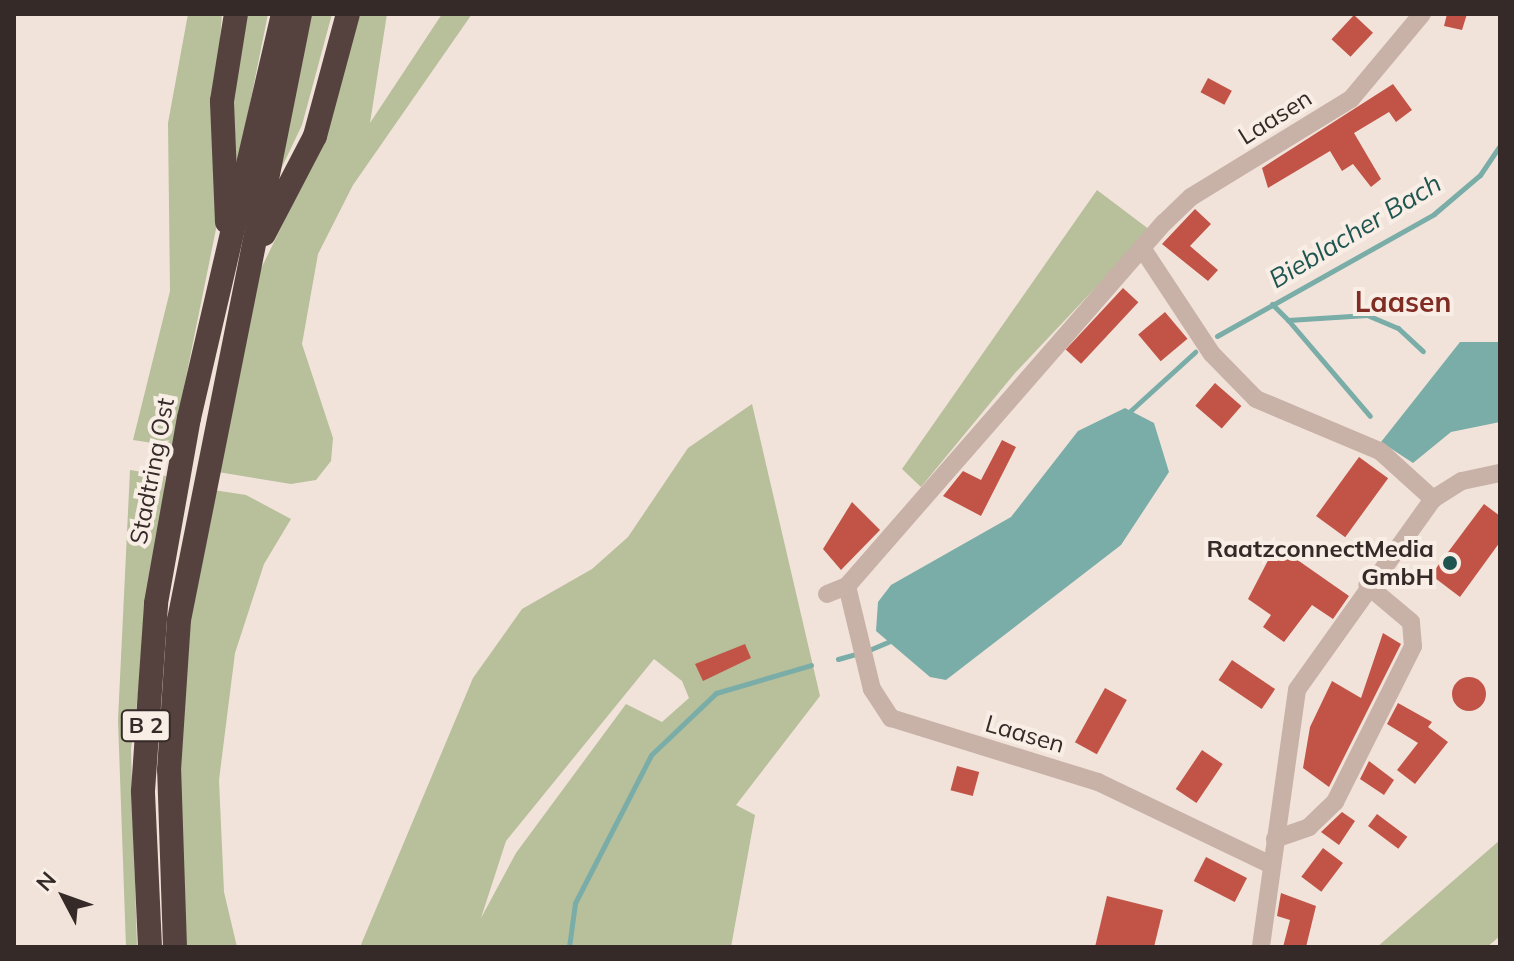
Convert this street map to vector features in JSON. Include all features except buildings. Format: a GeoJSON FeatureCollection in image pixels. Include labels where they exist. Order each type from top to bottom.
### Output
{"type":"FeatureCollection","features":[{"type":"Feature","properties":{"kind":"highway","name":"B 2"},"geometry":{"type":"LineString","coordinates":[[228,250],[222,101],[236,14]]}},
{"type":"Feature","properties":{"kind":"highway","name":"Stadtring Ost"},"geometry":{"type":"LineString","coordinates":[[150,947],[143,791],[156,603],[228,250],[283,14]]}},
{"type":"Feature","properties":{"kind":"highway","name":"Stadtring Ost"},"geometry":{"type":"LineString","coordinates":[[175,947],[169,770],[179,620],[300,14]]}},
{"type":"Feature","properties":{"kind":"highway","name":"B 2"},"geometry":{"type":"LineString","coordinates":[[253,253],[315,136],[348,14]]}},
{"type":"Feature","properties":{"kind":"street","name":"Laasen"},"geometry":{"type":"LineString","coordinates":[[827,594],[847,586],[1191,197],[1351,99],[1422,14]]}},
{"type":"Feature","properties":{"kind":"street"},"geometry":{"type":"LineString","coordinates":[[1144,251],[1212,354],[1256,399],[1380,451],[1433,499]]}},
{"type":"Feature","properties":{"kind":"street"},"geometry":{"type":"LineString","coordinates":[[1261,947],[1297,690],[1367,585],[1433,499],[1462,481],[1500,473]]}},
{"type":"Feature","properties":{"kind":"street"},"geometry":{"type":"LineString","coordinates":[[1275,839],[1309,827],[1335,802],[1413,646],[1411,622],[1367,585]]}},
{"type":"Feature","properties":{"kind":"street","name":"Laasen"},"geometry":{"type":"LineString","coordinates":[[847,586],[872,689],[891,718],[1098,782],[1271,865]]}},
{"type":"Feature","properties":{"kind":"green space"},"geometry":{"type":"Polygon","coordinates":[[[188,14],[222,14],[213,136],[216,229],[172,446],[133,440],[170,291],[168,123],[188,14]]]}},
{"type":"Feature","properties":{"kind":"green space"},"geometry":{"type":"Polygon","coordinates":[[[244,14],[268,14],[234,183],[227,119],[244,14]]]}},
{"type":"Feature","properties":{"kind":"green space"},"geometry":{"type":"Polygon","coordinates":[[[308,14],[332,14],[302,125],[272,188],[308,14]]]}},
{"type":"Feature","properties":{"kind":"green space"},"geometry":{"type":"Polygon","coordinates":[[[356,14],[387,14],[370,123],[442,14],[472,14],[353,185],[318,254],[302,344],[333,438],[331,461],[316,480],[291,484],[212,471],[254,283],[296,197],[356,14]]]}},
{"type":"Feature","properties":{"kind":"green space"},"geometry":{"type":"Polygon","coordinates":[[[1097,190],[1150,230],[1015,373],[921,487],[902,469],[1097,190]]]}},
{"type":"Feature","properties":{"kind":"green space"},"geometry":{"type":"Polygon","coordinates":[[[752,404],[820,696],[736,805],[755,815],[731,947],[360,947],[473,678],[522,609],[592,569],[628,537],[688,448],[752,404]],[[654,659],[506,841],[481,918],[516,853],[626,704],[662,722],[689,698],[682,681],[654,659]]]}},
{"type":"Feature","properties":{"kind":"green space"},"geometry":{"type":"Polygon","coordinates":[[[130,470],[166,476],[131,749],[137,947],[126,947],[118,720],[130,470]]]}},
{"type":"Feature","properties":{"kind":"green space"},"geometry":{"type":"Polygon","coordinates":[[[207,489],[246,495],[291,519],[264,564],[235,653],[219,780],[224,892],[237,947],[186,947],[176,757],[183,652],[207,489]]]}},
{"type":"Feature","properties":{"kind":"green space"},"geometry":{"type":"Polygon","coordinates":[[[1500,840],[1500,936],[1487,947],[1377,947],[1500,840]]]}},
{"type":"Feature","properties":{"kind":"water"},"geometry":{"type":"Polygon","coordinates":[[[1460,342],[1500,342],[1500,422],[1451,432],[1413,463],[1381,442],[1460,342]]]}},
{"type":"Feature","properties":{"kind":"water"},"geometry":{"type":"Polygon","coordinates":[[[1125,408],[1154,423],[1169,472],[1121,545],[946,680],[930,677],[876,631],[878,602],[891,585],[1011,517],[1078,431],[1125,408]]]}},
{"type":"Feature","properties":{"kind":"waterway","name":"Bieblacher Bach"},"geometry":{"type":"LineString","coordinates":[[1217,336],[1434,214],[1480,175],[1500,145]]}},
{"type":"Feature","properties":{"kind":"waterway"},"geometry":{"type":"LineString","coordinates":[[1272,304],[1288,320],[1367,315],[1398,328],[1423,351]]}},
{"type":"Feature","properties":{"kind":"waterway"},"geometry":{"type":"LineString","coordinates":[[1288,320],[1370,416]]}},
{"type":"Feature","properties":{"kind":"waterway","name":"Bieblacher Bach"},"geometry":{"type":"LineString","coordinates":[[1128,413],[1195,352]]}},
{"type":"Feature","properties":{"kind":"waterway","name":"Bieblacher Bach"},"geometry":{"type":"LineString","coordinates":[[869,650],[892,640]]}},
{"type":"Feature","properties":{"kind":"waterway","name":"Bieblacher Bach"},"geometry":{"type":"LineString","coordinates":[[838,659],[855,654]]}},
{"type":"Feature","properties":{"kind":"waterway","name":"Bieblacher Bach"},"geometry":{"type":"LineString","coordinates":[[569,947],[575,903],[651,755],[716,693],[811,665]]}},
{"type":"Feature","properties":{"kind":"place","name":"RaatzconnectMedia GmbH"},"geometry":{"type":"Point","coordinates":[1450,563]}},
{"type":"Feature","properties":{"kind":"district","name":"Laasen"},"geometry":{"type":"Point","coordinates":[1403,302]}}]}
